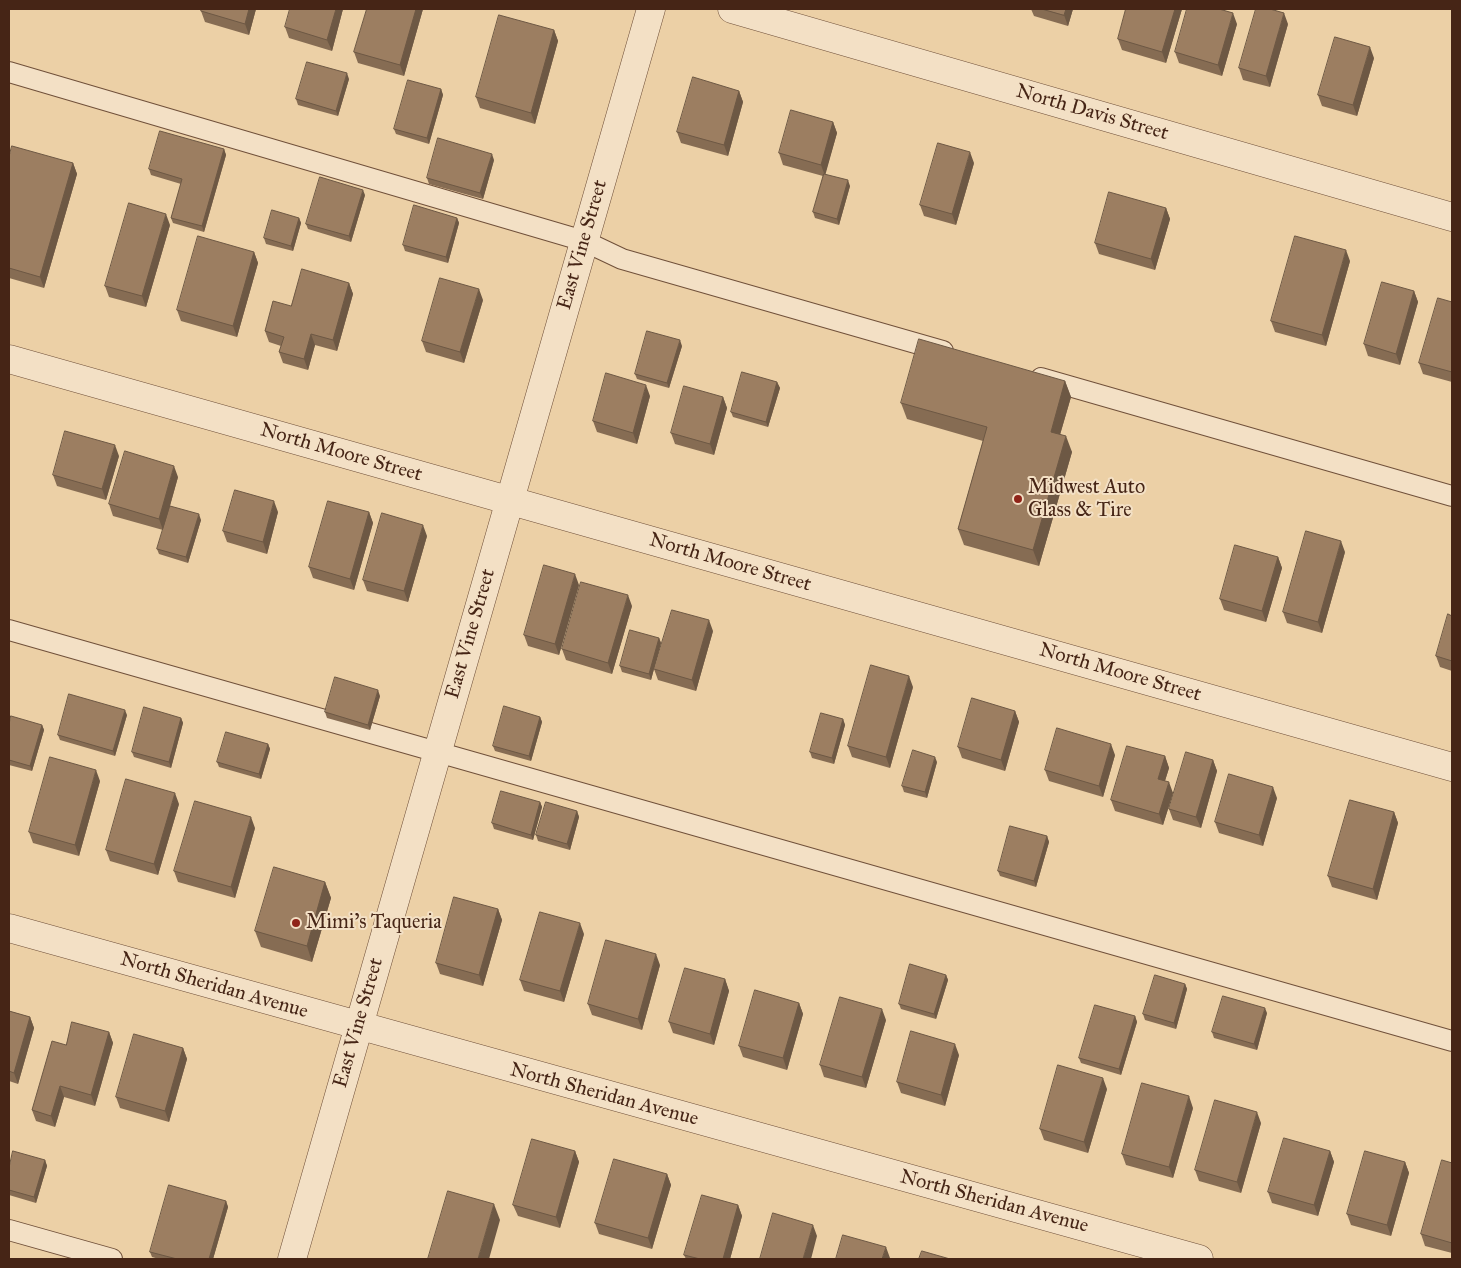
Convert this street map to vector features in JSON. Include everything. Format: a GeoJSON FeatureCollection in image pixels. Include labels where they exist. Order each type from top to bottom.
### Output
{"type":"FeatureCollection","features":[{"type":"Feature","properties":{"kind":"street","name":"East Vine Street"},"geometry":{"type":"LineString","coordinates":[[292,1259],[651,9]]}},
{"type":"Feature","properties":{"kind":"street","name":"North Davis Street"},"geometry":{"type":"LineString","coordinates":[[732,9],[1452,217]]}},
{"type":"Feature","properties":{"kind":"street","name":"North Moore Street"},"geometry":{"type":"LineString","coordinates":[[9,359],[1452,767]]}},
{"type":"Feature","properties":{"kind":"street","name":"North Sheridan Avenue"},"geometry":{"type":"LineString","coordinates":[[9,928],[358,1027],[1200,1259]]}},
{"type":"Feature","properties":{"kind":"lane"},"geometry":{"type":"LineString","coordinates":[[9,72],[584,241],[622,259],[957,354]]}},
{"type":"Feature","properties":{"kind":"lane"},"geometry":{"type":"LineString","coordinates":[[1024,374],[1452,496]]}},
{"type":"Feature","properties":{"kind":"lane"},"geometry":{"type":"LineString","coordinates":[[9,630],[1452,1041]]}},
{"type":"Feature","properties":{"kind":"lane"},"geometry":{"type":"LineString","coordinates":[[9,1230],[112,1259]]}},
{"type":"Feature","properties":{"kind":"building"},"geometry":{"type":"Polygon","coordinates":[[[202,9],[249,9],[245,24],[201,11],[202,9]]]}},
{"type":"Feature","properties":{"kind":"building"},"geometry":{"type":"Polygon","coordinates":[[[290,9],[336,9],[327,40],[285,27],[290,9]]]}},
{"type":"Feature","properties":{"kind":"building"},"geometry":{"type":"Polygon","coordinates":[[[367,9],[416,9],[400,65],[354,52],[367,9]]]}},
{"type":"Feature","properties":{"kind":"building"},"geometry":{"type":"Polygon","coordinates":[[[1042,9],[1066,9],[1064,15],[1042,9]]]}},
{"type":"Feature","properties":{"kind":"building"},"geometry":{"type":"Polygon","coordinates":[[[1126,9],[1175,9],[1162,52],[1118,39],[1126,9]]]}},
{"type":"Feature","properties":{"kind":"building"},"geometry":{"type":"Polygon","coordinates":[[[1187,9],[1219,9],[1233,13],[1218,65],[1175,52],[1187,9]]]}},
{"type":"Feature","properties":{"kind":"building"},"geometry":{"type":"Polygon","coordinates":[[[1256,9],[1270,9],[1284,13],[1266,76],[1239,68],[1256,9]]]}},
{"type":"Feature","properties":{"kind":"building"},"geometry":{"type":"Polygon","coordinates":[[[499,15],[554,30],[531,113],[476,97],[499,15]]]}},
{"type":"Feature","properties":{"kind":"building"},"geometry":{"type":"Polygon","coordinates":[[[1335,37],[1370,47],[1353,105],[1318,95],[1335,37]]]}},
{"type":"Feature","properties":{"kind":"building"},"geometry":{"type":"Polygon","coordinates":[[[307,62],[347,73],[336,111],[296,99],[307,62]]]}},
{"type":"Feature","properties":{"kind":"building"},"geometry":{"type":"Polygon","coordinates":[[[693,77],[739,91],[724,145],[677,132],[693,77]]]}},
{"type":"Feature","properties":{"kind":"building"},"geometry":{"type":"Polygon","coordinates":[[[408,80],[441,89],[427,138],[394,129],[408,80]]]}},
{"type":"Feature","properties":{"kind":"building"},"geometry":{"type":"Polygon","coordinates":[[[791,110],[833,122],[821,165],[779,153],[791,110]]]}},
{"type":"Feature","properties":{"kind":"building"},"geometry":{"type":"Polygon","coordinates":[[[160,131],[224,149],[202,226],[171,218],[182,179],[149,169],[160,131]]]}},
{"type":"Feature","properties":{"kind":"building"},"geometry":{"type":"Polygon","coordinates":[[[438,138],[492,154],[480,193],[427,178],[438,138]]]}},
{"type":"Feature","properties":{"kind":"building"},"geometry":{"type":"Polygon","coordinates":[[[938,143],[970,152],[952,214],[920,205],[938,143]]]}},
{"type":"Feature","properties":{"kind":"building"},"geometry":{"type":"Polygon","coordinates":[[[12,146],[73,163],[40,277],[9,268],[9,157],[12,146]]]}},
{"type":"Feature","properties":{"kind":"building"},"geometry":{"type":"Polygon","coordinates":[[[824,174],[848,180],[837,219],[813,212],[824,174]]]}},
{"type":"Feature","properties":{"kind":"building"},"geometry":{"type":"Polygon","coordinates":[[[320,177],[363,190],[349,236],[306,224],[320,177]]]}},
{"type":"Feature","properties":{"kind":"building"},"geometry":{"type":"Polygon","coordinates":[[[1109,192],[1166,208],[1151,259],[1095,243],[1109,192]]]}},
{"type":"Feature","properties":{"kind":"building"},"geometry":{"type":"Polygon","coordinates":[[[129,203],[166,214],[142,296],[105,286],[129,203]]]}},
{"type":"Feature","properties":{"kind":"building"},"geometry":{"type":"Polygon","coordinates":[[[414,205],[457,218],[446,257],[403,245],[414,205]]]}},
{"type":"Feature","properties":{"kind":"building"},"geometry":{"type":"Polygon","coordinates":[[[272,210],[299,218],[291,246],[264,238],[272,210]]]}},
{"type":"Feature","properties":{"kind":"building"},"geometry":{"type":"Polygon","coordinates":[[[198,236],[254,252],[233,326],[177,310],[198,236]]]}},
{"type":"Feature","properties":{"kind":"building"},"geometry":{"type":"Polygon","coordinates":[[[1295,236],[1346,250],[1322,335],[1271,321],[1295,236]]]}},
{"type":"Feature","properties":{"kind":"building"},"geometry":{"type":"Polygon","coordinates":[[[302,269],[349,283],[333,340],[311,334],[304,359],[279,352],[284,337],[265,331],[273,301],[291,306],[302,269]]]}},
{"type":"Feature","properties":{"kind":"building"},"geometry":{"type":"Polygon","coordinates":[[[440,278],[479,289],[460,352],[422,341],[440,278]]]}},
{"type":"Feature","properties":{"kind":"building"},"geometry":{"type":"Polygon","coordinates":[[[1382,282],[1414,291],[1396,354],[1364,344],[1382,282]]]}},
{"type":"Feature","properties":{"kind":"building"},"geometry":{"type":"Polygon","coordinates":[[[1438,298],[1452,302],[1452,372],[1419,363],[1438,298]]]}},
{"type":"Feature","properties":{"kind":"building"},"geometry":{"type":"Polygon","coordinates":[[[647,331],[680,340],[667,383],[635,374],[647,331]]]}},
{"type":"Feature","properties":{"kind":"building","name":"Midwest Auto Glass & Tire"},"geometry":{"type":"Polygon","coordinates":[[[919,339],[1065,381],[1051,432],[1066,436],[1033,550],[958,529],[987,427],[901,403],[919,339]]]}},
{"type":"Feature","properties":{"kind":"building"},"geometry":{"type":"Polygon","coordinates":[[[742,372],[777,382],[766,422],[731,412],[742,372]]]}},
{"type":"Feature","properties":{"kind":"building"},"geometry":{"type":"Polygon","coordinates":[[[606,373],[646,385],[633,433],[593,421],[606,373]]]}},
{"type":"Feature","properties":{"kind":"building"},"geometry":{"type":"Polygon","coordinates":[[[684,386],[723,397],[710,444],[671,433],[684,386]]]}},
{"type":"Feature","properties":{"kind":"building"},"geometry":{"type":"Polygon","coordinates":[[[65,431],[115,445],[102,489],[53,475],[65,431]]]}},
{"type":"Feature","properties":{"kind":"building"},"geometry":{"type":"Polygon","coordinates":[[[125,451],[174,466],[159,519],[109,504],[125,451]]]}},
{"type":"Feature","properties":{"kind":"building"},"geometry":{"type":"Polygon","coordinates":[[[235,490],[274,501],[263,542],[223,531],[235,490]]]}},
{"type":"Feature","properties":{"kind":"building"},"geometry":{"type":"Polygon","coordinates":[[[328,501],[369,512],[350,579],[309,567],[328,501]]]}},
{"type":"Feature","properties":{"kind":"building"},"geometry":{"type":"Polygon","coordinates":[[[170,506],[199,514],[186,557],[157,549],[170,506]]]}},
{"type":"Feature","properties":{"kind":"building"},"geometry":{"type":"Polygon","coordinates":[[[382,513],[423,525],[404,591],[363,580],[382,513]]]}},
{"type":"Feature","properties":{"kind":"building"},"geometry":{"type":"Polygon","coordinates":[[[1306,531],[1341,541],[1318,622],[1283,612],[1306,531]]]}},
{"type":"Feature","properties":{"kind":"building"},"geometry":{"type":"Polygon","coordinates":[[[1235,545],[1278,557],[1262,611],[1220,599],[1235,545]]]}},
{"type":"Feature","properties":{"kind":"building"},"geometry":{"type":"Polygon","coordinates":[[[544,565],[575,574],[555,644],[524,635],[544,565]]]}},
{"type":"Feature","properties":{"kind":"building"},"geometry":{"type":"Polygon","coordinates":[[[581,582],[628,595],[608,663],[562,649],[581,582]]]}},
{"type":"Feature","properties":{"kind":"building"},"geometry":{"type":"Polygon","coordinates":[[[672,610],[709,620],[692,680],[654,669],[672,610]]]}},
{"type":"Feature","properties":{"kind":"building"},"geometry":{"type":"Polygon","coordinates":[[[1448,614],[1452,616],[1452,661],[1436,656],[1448,614]]]}},
{"type":"Feature","properties":{"kind":"building"},"geometry":{"type":"Polygon","coordinates":[[[630,630],[659,638],[649,674],[620,666],[630,630]]]}},
{"type":"Feature","properties":{"kind":"building"},"geometry":{"type":"Polygon","coordinates":[[[871,665],[909,676],[886,757],[848,746],[871,665]]]}},
{"type":"Feature","properties":{"kind":"building"},"geometry":{"type":"Polygon","coordinates":[[[335,677],[378,690],[368,725],[325,712],[335,677]]]}},
{"type":"Feature","properties":{"kind":"building"},"geometry":{"type":"Polygon","coordinates":[[[69,694],[125,710],[113,751],[58,735],[69,694]]]}},
{"type":"Feature","properties":{"kind":"building"},"geometry":{"type":"Polygon","coordinates":[[[972,698],[1015,711],[1001,760],[958,747],[972,698]]]}},
{"type":"Feature","properties":{"kind":"building"},"geometry":{"type":"Polygon","coordinates":[[[504,706],[540,717],[529,756],[493,746],[504,706]]]}},
{"type":"Feature","properties":{"kind":"building"},"geometry":{"type":"Polygon","coordinates":[[[144,707],[181,718],[169,762],[132,752],[144,707]]]}},
{"type":"Feature","properties":{"kind":"building"},"geometry":{"type":"Polygon","coordinates":[[[821,713],[843,719],[832,758],[810,752],[821,713]]]}},
{"type":"Feature","properties":{"kind":"building"},"geometry":{"type":"Polygon","coordinates":[[[11,716],[42,725],[30,766],[9,760],[9,725],[11,716]]]}},
{"type":"Feature","properties":{"kind":"building"},"geometry":{"type":"Polygon","coordinates":[[[1057,728],[1111,744],[1099,786],[1045,770],[1057,728]]]}},
{"type":"Feature","properties":{"kind":"building"},"geometry":{"type":"Polygon","coordinates":[[[226,732],[268,744],[259,774],[217,762],[226,732]]]}},
{"type":"Feature","properties":{"kind":"building"},"geometry":{"type":"Polygon","coordinates":[[[1127,746],[1165,756],[1158,779],[1169,782],[1159,814],[1111,800],[1127,746]]]}},
{"type":"Feature","properties":{"kind":"building"},"geometry":{"type":"Polygon","coordinates":[[[913,750],[935,757],[925,792],[902,786],[913,750]]]}},
{"type":"Feature","properties":{"kind":"building"},"geometry":{"type":"Polygon","coordinates":[[[1186,752],[1213,760],[1196,817],[1169,809],[1186,752]]]}},
{"type":"Feature","properties":{"kind":"building"},"geometry":{"type":"Polygon","coordinates":[[[50,757],[96,770],[75,845],[29,832],[50,757]]]}},
{"type":"Feature","properties":{"kind":"building"},"geometry":{"type":"Polygon","coordinates":[[[1229,774],[1273,787],[1259,835],[1215,822],[1229,774]]]}},
{"type":"Feature","properties":{"kind":"building"},"geometry":{"type":"Polygon","coordinates":[[[126,779],[175,793],[154,864],[106,850],[126,779]]]}},
{"type":"Feature","properties":{"kind":"building"},"geometry":{"type":"Polygon","coordinates":[[[501,791],[540,802],[531,835],[492,823],[501,791]]]}},
{"type":"Feature","properties":{"kind":"building"},"geometry":{"type":"Polygon","coordinates":[[[1350,800],[1394,812],[1373,889],[1328,876],[1350,800]]]}},
{"type":"Feature","properties":{"kind":"building"},"geometry":{"type":"Polygon","coordinates":[[[195,801],[251,817],[231,887],[174,871],[195,801]]]}},
{"type":"Feature","properties":{"kind":"building"},"geometry":{"type":"Polygon","coordinates":[[[546,802],[577,811],[567,844],[536,835],[546,802]]]}},
{"type":"Feature","properties":{"kind":"building"},"geometry":{"type":"Polygon","coordinates":[[[1010,826],[1047,836],[1034,881],[998,871],[1010,826]]]}},
{"type":"Feature","properties":{"kind":"building","name":"Mimi's Taqueria"},"geometry":{"type":"Polygon","coordinates":[[[274,867],[325,882],[307,946],[255,931],[274,867]]]}},
{"type":"Feature","properties":{"kind":"building"},"geometry":{"type":"Polygon","coordinates":[[[454,897],[498,909],[479,975],[436,963],[454,897]]]}},
{"type":"Feature","properties":{"kind":"building"},"geometry":{"type":"Polygon","coordinates":[[[540,912],[580,923],[560,991],[520,980],[540,912]]]}},
{"type":"Feature","properties":{"kind":"building"},"geometry":{"type":"Polygon","coordinates":[[[606,940],[656,954],[638,1019],[588,1004],[606,940]]]}},
{"type":"Feature","properties":{"kind":"building"},"geometry":{"type":"Polygon","coordinates":[[[910,964],[946,975],[934,1014],[899,1004],[910,964]]]}},
{"type":"Feature","properties":{"kind":"building"},"geometry":{"type":"Polygon","coordinates":[[[685,968],[725,979],[710,1034],[669,1022],[685,968]]]}},
{"type":"Feature","properties":{"kind":"building"},"geometry":{"type":"Polygon","coordinates":[[[1155,975],[1185,984],[1174,1023],[1143,1014],[1155,975]]]}},
{"type":"Feature","properties":{"kind":"building"},"geometry":{"type":"Polygon","coordinates":[[[755,990],[799,1003],[783,1058],[739,1046],[755,990]]]}},
{"type":"Feature","properties":{"kind":"building"},"geometry":{"type":"Polygon","coordinates":[[[1223,996],[1265,1008],[1254,1044],[1212,1032],[1223,996]]]}},
{"type":"Feature","properties":{"kind":"building"},"geometry":{"type":"Polygon","coordinates":[[[840,997],[882,1009],[862,1077],[820,1065],[840,997]]]}},
{"type":"Feature","properties":{"kind":"building"},"geometry":{"type":"Polygon","coordinates":[[[1095,1005],[1135,1016],[1119,1069],[1079,1058],[1095,1005]]]}},
{"type":"Feature","properties":{"kind":"building"},"geometry":{"type":"Polygon","coordinates":[[[9,1011],[30,1017],[14,1073],[9,1071],[9,1011]]]}},
{"type":"Feature","properties":{"kind":"building"},"geometry":{"type":"Polygon","coordinates":[[[72,1022],[109,1032],[91,1095],[60,1086],[51,1116],[32,1110],[52,1041],[66,1045],[72,1022]]]}},
{"type":"Feature","properties":{"kind":"building"},"geometry":{"type":"Polygon","coordinates":[[[911,1031],[955,1044],[941,1095],[897,1082],[911,1031]]]}},
{"type":"Feature","properties":{"kind":"building"},"geometry":{"type":"Polygon","coordinates":[[[134,1034],[183,1048],[165,1111],[116,1097],[134,1034]]]}},
{"type":"Feature","properties":{"kind":"building"},"geometry":{"type":"Polygon","coordinates":[[[1058,1065],[1103,1078],[1084,1142],[1040,1129],[1058,1065]]]}},
{"type":"Feature","properties":{"kind":"building"},"geometry":{"type":"Polygon","coordinates":[[[1142,1083],[1189,1096],[1169,1167],[1122,1154],[1142,1083]]]}},
{"type":"Feature","properties":{"kind":"building"},"geometry":{"type":"Polygon","coordinates":[[[1215,1100],[1257,1112],[1237,1182],[1195,1170],[1215,1100]]]}},
{"type":"Feature","properties":{"kind":"building"},"geometry":{"type":"Polygon","coordinates":[[[1284,1138],[1330,1151],[1314,1205],[1268,1192],[1284,1138]]]}},
{"type":"Feature","properties":{"kind":"building"},"geometry":{"type":"Polygon","coordinates":[[[532,1139],[575,1151],[556,1217],[513,1205],[532,1139]]]}},
{"type":"Feature","properties":{"kind":"building"},"geometry":{"type":"Polygon","coordinates":[[[13,1151],[45,1160],[34,1197],[9,1190],[9,1168],[13,1151]]]}},
{"type":"Feature","properties":{"kind":"building"},"geometry":{"type":"Polygon","coordinates":[[[1365,1151],[1405,1162],[1387,1225],[1347,1214],[1365,1151]]]}},
{"type":"Feature","properties":{"kind":"building"},"geometry":{"type":"Polygon","coordinates":[[[614,1159],[667,1174],[648,1238],[595,1223],[614,1159]]]}},
{"type":"Feature","properties":{"kind":"building"},"geometry":{"type":"Polygon","coordinates":[[[1442,1160],[1452,1163],[1452,1243],[1421,1234],[1442,1160]]]}},
{"type":"Feature","properties":{"kind":"building"},"geometry":{"type":"Polygon","coordinates":[[[169,1185],[226,1201],[209,1259],[177,1259],[150,1252],[169,1185]]]}},
{"type":"Feature","properties":{"kind":"building"},"geometry":{"type":"Polygon","coordinates":[[[448,1191],[494,1204],[478,1259],[428,1259],[448,1191]]]}},
{"type":"Feature","properties":{"kind":"building"},"geometry":{"type":"Polygon","coordinates":[[[702,1195],[738,1205],[723,1259],[700,1259],[684,1255],[702,1195]]]}},
{"type":"Feature","properties":{"kind":"building"},"geometry":{"type":"Polygon","coordinates":[[[773,1213],[813,1225],[803,1259],[760,1259],[773,1213]]]}},
{"type":"Feature","properties":{"kind":"building"},"geometry":{"type":"Polygon","coordinates":[[[843,1235],[886,1247],[882,1259],[836,1259],[843,1235]]]}},
{"type":"Feature","properties":{"kind":"building"},"geometry":{"type":"Polygon","coordinates":[[[922,1251],[950,1259],[919,1259],[922,1251]]]}},
{"type":"Feature","properties":{"kind":"place","name":"Midwest Auto Glass & Tire"},"geometry":{"type":"Point","coordinates":[1018,499]}},
{"type":"Feature","properties":{"kind":"place","name":"Mimi's Taqueria"},"geometry":{"type":"Point","coordinates":[296,923]}}]}
